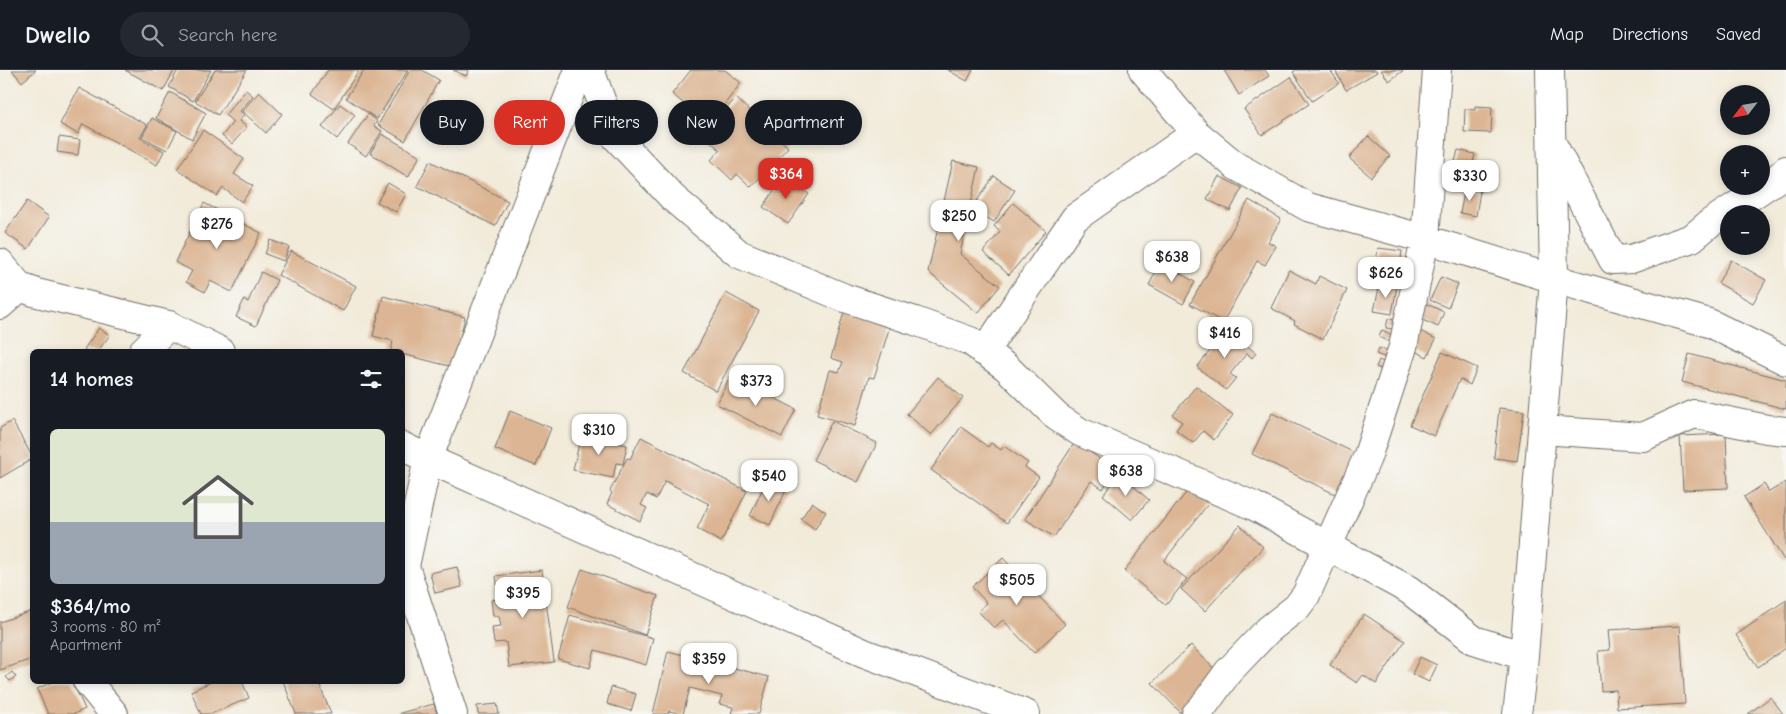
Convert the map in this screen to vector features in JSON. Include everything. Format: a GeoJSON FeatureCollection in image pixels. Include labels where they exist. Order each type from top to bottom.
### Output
{"type":"FeatureCollection","features":[{"type":"Feature","properties":{"kind":"street"},"geometry":{"type":"LineString","coordinates":[[453,714],[405,566],[428,459],[580,70]]}},
{"type":"Feature","properties":{"kind":"street"},"geometry":{"type":"LineString","coordinates":[[590,70],[614,135],[673,198],[739,254],[845,298],[970,341],[1006,368],[1057,417],[1080,432],[1254,506],[1409,590],[1474,640],[1524,656]]}},
{"type":"Feature","properties":{"kind":"street"},"geometry":{"type":"LineString","coordinates":[[1143,70],[1196,133],[1236,166],[1308,207],[1425,239],[1554,279],[1709,323],[1786,361]]}},
{"type":"Feature","properties":{"kind":"street"},"geometry":{"type":"LineString","coordinates":[[1196,714],[1228,672],[1268,630],[1297,608],[1306,595],[1367,458],[1403,348],[1425,239],[1437,70]]}},
{"type":"Feature","properties":{"kind":"street"},"geometry":{"type":"LineString","coordinates":[[1517,714],[1524,656],[1554,279],[1550,70]]}},
{"type":"Feature","properties":{"kind":"street"},"geometry":{"type":"LineString","coordinates":[[984,352],[1075,218],[1196,133]]}},
{"type":"Feature","properties":{"kind":"street"},"geometry":{"type":"LineString","coordinates":[[1550,139],[1613,260],[1631,259],[1692,238],[1710,223],[1778,179],[1786,170]]}},
{"type":"Feature","properties":{"kind":"street"},"geometry":{"type":"LineString","coordinates":[[0,263],[10,296],[37,293],[169,325],[216,349]]}},
{"type":"Feature","properties":{"kind":"street"},"geometry":{"type":"LineString","coordinates":[[145,349],[169,325]]}},
{"type":"Feature","properties":{"kind":"street"},"geometry":{"type":"LineString","coordinates":[[1542,430],[1643,437],[1694,414],[1766,429],[1786,430]]}},
{"type":"Feature","properties":{"kind":"street"},"geometry":{"type":"LineString","coordinates":[[405,448],[864,652],[1026,714]]}},
{"type":"Feature","properties":{"kind":"street"},"geometry":{"type":"LineString","coordinates":[[89,684],[114,714]]}},
{"type":"Feature","properties":{"kind":"building"},"geometry":{"type":"Polygon","coordinates":[[[12,70],[36,70],[22,82],[12,70]]]}},
{"type":"Feature","properties":{"kind":"building"},"geometry":{"type":"Polygon","coordinates":[[[125,70],[172,70],[174,71],[163,91],[125,70]]]}},
{"type":"Feature","properties":{"kind":"building"},"geometry":{"type":"Polygon","coordinates":[[[178,70],[211,70],[193,101],[169,87],[178,70]]]}},
{"type":"Feature","properties":{"kind":"building"},"geometry":{"type":"Polygon","coordinates":[[[215,70],[247,70],[218,115],[195,101],[215,70]]]}},
{"type":"Feature","properties":{"kind":"building"},"geometry":{"type":"Polygon","coordinates":[[[328,70],[359,70],[334,109],[312,94],[328,70]]]}},
{"type":"Feature","properties":{"kind":"building"},"geometry":{"type":"Polygon","coordinates":[[[364,70],[408,70],[377,119],[346,98],[364,70]]]}},
{"type":"Feature","properties":{"kind":"building"},"geometry":{"type":"Polygon","coordinates":[[[410,70],[422,70],[439,80],[428,100],[420,100],[420,114],[405,141],[378,125],[410,70]]]}},
{"type":"Feature","properties":{"kind":"building"},"geometry":{"type":"Polygon","coordinates":[[[453,70],[469,70],[466,76],[453,70]]]}},
{"type":"Feature","properties":{"kind":"building"},"geometry":{"type":"Polygon","coordinates":[[[691,70],[725,70],[741,83],[728,100],[679,100],[672,94],[691,70]]]}},
{"type":"Feature","properties":{"kind":"building"},"geometry":{"type":"Polygon","coordinates":[[[948,70],[973,70],[967,81],[948,70]]]}},
{"type":"Feature","properties":{"kind":"building"},"geometry":{"type":"Polygon","coordinates":[[[1224,70],[1265,70],[1269,76],[1239,95],[1224,70]]]}},
{"type":"Feature","properties":{"kind":"building"},"geometry":{"type":"Polygon","coordinates":[[[1296,70],[1330,70],[1339,83],[1312,101],[1293,72],[1296,70]]]}},
{"type":"Feature","properties":{"kind":"building"},"geometry":{"type":"Polygon","coordinates":[[[1335,70],[1376,70],[1377,72],[1346,90],[1335,70]]]}},
{"type":"Feature","properties":{"kind":"building"},"geometry":{"type":"Polygon","coordinates":[[[1381,70],[1404,70],[1389,81],[1381,70]]]}},
{"type":"Feature","properties":{"kind":"building"},"geometry":{"type":"Polygon","coordinates":[[[1291,77],[1309,104],[1262,135],[1244,109],[1291,77]]]}},
{"type":"Feature","properties":{"kind":"building"},"geometry":{"type":"Polygon","coordinates":[[[79,88],[147,125],[140,138],[164,151],[157,165],[83,124],[78,134],[60,124],[79,88]]]}},
{"type":"Feature","properties":{"kind":"building"},"geometry":{"type":"Polygon","coordinates":[[[246,90],[253,96],[240,111],[244,115],[239,121],[247,127],[232,144],[222,136],[233,122],[225,115],[246,90]]]}},
{"type":"Feature","properties":{"kind":"building"},"geometry":{"type":"Polygon","coordinates":[[[170,92],[206,113],[192,139],[156,118],[170,92]]]}},
{"type":"Feature","properties":{"kind":"building"},"geometry":{"type":"Polygon","coordinates":[[[259,92],[282,114],[266,133],[242,111],[259,92]]]}},
{"type":"Feature","properties":{"kind":"building"},"geometry":{"type":"Polygon","coordinates":[[[736,98],[745,106],[745,145],[786,145],[788,147],[751,187],[737,174],[732,180],[711,160],[720,150],[714,145],[735,145],[734,100],[736,98]]]}},
{"type":"Feature","properties":{"kind":"building"},"geometry":{"type":"Polygon","coordinates":[[[340,104],[355,115],[337,139],[322,127],[340,104]]]}},
{"type":"Feature","properties":{"kind":"building"},"geometry":{"type":"Polygon","coordinates":[[[1475,106],[1492,107],[1491,133],[1464,132],[1465,109],[1475,110],[1475,106]]]}},
{"type":"Feature","properties":{"kind":"building"},"geometry":{"type":"Polygon","coordinates":[[[368,114],[377,121],[374,126],[382,131],[366,156],[348,144],[368,114]]]}},
{"type":"Feature","properties":{"kind":"building"},"geometry":{"type":"Polygon","coordinates":[[[152,118],[177,131],[167,150],[142,137],[152,118]]]}},
{"type":"Feature","properties":{"kind":"building"},"geometry":{"type":"Polygon","coordinates":[[[203,130],[244,159],[234,174],[253,186],[242,202],[223,188],[217,196],[177,169],[203,130]]]}},
{"type":"Feature","properties":{"kind":"building"},"geometry":{"type":"Polygon","coordinates":[[[382,134],[420,156],[408,177],[370,153],[382,134]]]}},
{"type":"Feature","properties":{"kind":"building"},"geometry":{"type":"Polygon","coordinates":[[[1368,136],[1390,156],[1371,177],[1349,158],[1368,136]]]}},
{"type":"Feature","properties":{"kind":"building"},"geometry":{"type":"Polygon","coordinates":[[[59,137],[80,140],[78,155],[57,152],[59,137]]]}},
{"type":"Feature","properties":{"kind":"building"},"geometry":{"type":"Polygon","coordinates":[[[1458,150],[1475,154],[1472,167],[1455,162],[1458,150]]]}},
{"type":"Feature","properties":{"kind":"building"},"geometry":{"type":"Polygon","coordinates":[[[430,161],[508,201],[495,226],[417,186],[430,161]]]}},
{"type":"Feature","properties":{"kind":"building"},"geometry":{"type":"Polygon","coordinates":[[[953,161],[979,167],[960,254],[1000,286],[978,313],[928,272],[953,161]]]}},
{"type":"Feature","properties":{"kind":"building"},"geometry":{"type":"Polygon","coordinates":[[[994,176],[1015,190],[994,222],[972,208],[994,176]]]}},
{"type":"Feature","properties":{"kind":"building"},"geometry":{"type":"Polygon","coordinates":[[[1219,176],[1242,188],[1230,211],[1207,199],[1219,176]]]}},
{"type":"Feature","properties":{"kind":"building"},"geometry":{"type":"Polygon","coordinates":[[[783,177],[809,194],[788,224],[763,207],[783,177]]]}},
{"type":"Feature","properties":{"kind":"building"},"geometry":{"type":"Polygon","coordinates":[[[388,183],[406,194],[396,212],[377,202],[388,183]]]}},
{"type":"Feature","properties":{"kind":"building"},"geometry":{"type":"Polygon","coordinates":[[[1465,188],[1480,191],[1476,216],[1460,213],[1465,188]]]}},
{"type":"Feature","properties":{"kind":"building"},"geometry":{"type":"Polygon","coordinates":[[[1249,200],[1281,219],[1268,242],[1276,246],[1265,265],[1257,261],[1223,322],[1190,304],[1249,200]]]}},
{"type":"Feature","properties":{"kind":"building"},"geometry":{"type":"Polygon","coordinates":[[[27,201],[49,217],[28,249],[5,233],[27,201]]]}},
{"type":"Feature","properties":{"kind":"building"},"geometry":{"type":"Polygon","coordinates":[[[204,203],[261,233],[232,292],[210,281],[205,292],[186,282],[192,271],[175,262],[204,203]]]}},
{"type":"Feature","properties":{"kind":"building"},"geometry":{"type":"Polygon","coordinates":[[[1013,203],[1046,231],[1009,275],[983,252],[1000,232],[994,226],[1013,203]]]}},
{"type":"Feature","properties":{"kind":"building"},"geometry":{"type":"Polygon","coordinates":[[[270,240],[289,247],[284,261],[265,254],[270,240]]]}},
{"type":"Feature","properties":{"kind":"building"},"geometry":{"type":"Polygon","coordinates":[[[1378,248],[1402,251],[1399,273],[1375,270],[1378,248]]]}},
{"type":"Feature","properties":{"kind":"building"},"geometry":{"type":"Polygon","coordinates":[[[291,251],[356,286],[343,311],[278,275],[291,251]]]}},
{"type":"Feature","properties":{"kind":"building"},"geometry":{"type":"Polygon","coordinates":[[[1731,260],[1766,280],[1753,303],[1718,283],[1731,260]]]}},
{"type":"Feature","properties":{"kind":"building"},"geometry":{"type":"Polygon","coordinates":[[[1161,262],[1195,282],[1183,304],[1149,285],[1161,262]]]}},
{"type":"Feature","properties":{"kind":"building"},"geometry":{"type":"Polygon","coordinates":[[[1289,270],[1316,284],[1319,276],[1347,290],[1323,339],[1294,324],[1295,321],[1271,308],[1289,270]]]}},
{"type":"Feature","properties":{"kind":"building"},"geometry":{"type":"Polygon","coordinates":[[[261,272],[277,280],[256,326],[236,317],[244,300],[248,302],[261,272]]]}},
{"type":"Feature","properties":{"kind":"building"},"geometry":{"type":"Polygon","coordinates":[[[1441,277],[1458,284],[1448,308],[1430,300],[1441,277]]]}},
{"type":"Feature","properties":{"kind":"building"},"geometry":{"type":"Polygon","coordinates":[[[1380,283],[1397,286],[1392,314],[1374,311],[1380,283]]]}},
{"type":"Feature","properties":{"kind":"building"},"geometry":{"type":"Polygon","coordinates":[[[726,293],[759,311],[716,391],[684,373],[726,293]]]}},
{"type":"Feature","properties":{"kind":"building"},"geometry":{"type":"Polygon","coordinates":[[[383,296],[465,317],[453,367],[405,355],[405,349],[391,349],[393,341],[373,336],[383,296]]]}},
{"type":"Feature","properties":{"kind":"building"},"geometry":{"type":"Polygon","coordinates":[[[1425,303],[1444,312],[1438,327],[1418,318],[1425,303]]]}},
{"type":"Feature","properties":{"kind":"building"},"geometry":{"type":"Polygon","coordinates":[[[844,312],[890,326],[874,378],[869,377],[855,426],[817,415],[830,370],[839,372],[843,362],[831,358],[844,312]]]}},
{"type":"Feature","properties":{"kind":"building"},"geometry":{"type":"Polygon","coordinates":[[[1388,319],[1403,321],[1401,330],[1386,328],[1388,319]]]}},
{"type":"Feature","properties":{"kind":"building"},"geometry":{"type":"Polygon","coordinates":[[[99,328],[110,335],[100,349],[84,349],[99,328]]]}},
{"type":"Feature","properties":{"kind":"building"},"geometry":{"type":"Polygon","coordinates":[[[1227,330],[1256,353],[1252,358],[1247,353],[1230,374],[1236,378],[1226,390],[1197,367],[1227,330]]]}},
{"type":"Feature","properties":{"kind":"building"},"geometry":{"type":"Polygon","coordinates":[[[1382,330],[1394,336],[1391,343],[1379,337],[1382,330]]]}},
{"type":"Feature","properties":{"kind":"building"},"geometry":{"type":"Polygon","coordinates":[[[1418,330],[1436,339],[1427,357],[1409,348],[1418,330]]]}},
{"type":"Feature","properties":{"kind":"building"},"geometry":{"type":"Polygon","coordinates":[[[1379,348],[1395,354],[1392,360],[1376,354],[1379,348]]]}},
{"type":"Feature","properties":{"kind":"building"},"geometry":{"type":"Polygon","coordinates":[[[1442,352],[1477,368],[1470,385],[1460,379],[1434,436],[1410,425],[1442,352]]]}},
{"type":"Feature","properties":{"kind":"building"},"geometry":{"type":"Polygon","coordinates":[[[1689,354],[1786,380],[1786,409],[1682,382],[1689,354]]]}},
{"type":"Feature","properties":{"kind":"building"},"geometry":{"type":"Polygon","coordinates":[[[1379,360],[1390,365],[1388,372],[1376,367],[1379,360]]]}},
{"type":"Feature","properties":{"kind":"building"},"geometry":{"type":"Polygon","coordinates":[[[730,376],[796,409],[782,437],[717,404],[730,376]]]}},
{"type":"Feature","properties":{"kind":"building"},"geometry":{"type":"Polygon","coordinates":[[[938,377],[963,398],[931,435],[907,414],[938,377]]]}},
{"type":"Feature","properties":{"kind":"building"},"geometry":{"type":"Polygon","coordinates":[[[1196,386],[1233,415],[1214,440],[1203,431],[1193,443],[1176,430],[1182,422],[1173,415],[1196,386]]]}},
{"type":"Feature","properties":{"kind":"building"},"geometry":{"type":"Polygon","coordinates":[[[1499,408],[1524,411],[1517,461],[1494,458],[1499,408]]]}},
{"type":"Feature","properties":{"kind":"building"},"geometry":{"type":"Polygon","coordinates":[[[510,411],[551,428],[536,466],[495,449],[510,411]]]}},
{"type":"Feature","properties":{"kind":"building"},"geometry":{"type":"Polygon","coordinates":[[[1272,413],[1357,454],[1337,495],[1252,454],[1272,413]]]}},
{"type":"Feature","properties":{"kind":"building"},"geometry":{"type":"Polygon","coordinates":[[[12,421],[30,452],[30,460],[0,478],[0,428],[12,421]]]}},
{"type":"Feature","properties":{"kind":"building"},"geometry":{"type":"Polygon","coordinates":[[[832,421],[877,443],[858,482],[813,460],[832,421]]]}},
{"type":"Feature","properties":{"kind":"building"},"geometry":{"type":"Polygon","coordinates":[[[961,427],[988,447],[991,443],[1001,450],[1004,446],[1028,463],[1025,467],[1039,477],[1007,523],[931,470],[961,427]]]}},
{"type":"Feature","properties":{"kind":"building"},"geometry":{"type":"Polygon","coordinates":[[[1726,434],[1728,488],[1683,490],[1680,436],[1726,434]]]}},
{"type":"Feature","properties":{"kind":"building"},"geometry":{"type":"Polygon","coordinates":[[[581,435],[627,445],[623,464],[616,463],[613,478],[573,470],[581,435]]]}},
{"type":"Feature","properties":{"kind":"building"},"geometry":{"type":"Polygon","coordinates":[[[641,437],[747,491],[721,542],[697,529],[709,504],[665,481],[656,499],[647,494],[641,505],[647,508],[640,521],[607,504],[612,493],[610,491],[627,458],[630,459],[641,437]]]}},
{"type":"Feature","properties":{"kind":"building"},"geometry":{"type":"Polygon","coordinates":[[[1075,442],[1115,469],[1103,489],[1091,481],[1054,537],[1025,519],[1075,442]]]}},
{"type":"Feature","properties":{"kind":"building"},"geometry":{"type":"Polygon","coordinates":[[[1120,474],[1149,500],[1132,520],[1103,495],[1120,474]]]}},
{"type":"Feature","properties":{"kind":"building"},"geometry":{"type":"Polygon","coordinates":[[[767,479],[787,488],[770,525],[750,516],[767,479]]]}},
{"type":"Feature","properties":{"kind":"building"},"geometry":{"type":"Polygon","coordinates":[[[1786,482],[1786,559],[1784,560],[1744,497],[1764,484],[1769,492],[1786,482]]]}},
{"type":"Feature","properties":{"kind":"building"},"geometry":{"type":"Polygon","coordinates":[[[1189,489],[1208,504],[1164,561],[1187,579],[1166,605],[1124,571],[1189,489]]]}},
{"type":"Feature","properties":{"kind":"building"},"geometry":{"type":"Polygon","coordinates":[[[812,502],[826,512],[815,529],[801,519],[812,502]]]}},
{"type":"Feature","properties":{"kind":"building"},"geometry":{"type":"Polygon","coordinates":[[[1240,525],[1263,547],[1205,611],[1181,589],[1240,525]]]}},
{"type":"Feature","properties":{"kind":"building"},"geometry":{"type":"Polygon","coordinates":[[[1003,558],[1065,624],[1034,653],[1003,620],[994,628],[978,611],[987,603],[972,587],[1003,558]]]}},
{"type":"Feature","properties":{"kind":"building"},"geometry":{"type":"Polygon","coordinates":[[[457,567],[462,587],[435,593],[430,573],[457,567]]]}},
{"type":"Feature","properties":{"kind":"building"},"geometry":{"type":"Polygon","coordinates":[[[582,569],[658,596],[645,635],[568,607],[582,569]]]}},
{"type":"Feature","properties":{"kind":"building"},"geometry":{"type":"Polygon","coordinates":[[[542,570],[554,662],[509,667],[506,642],[494,643],[492,627],[501,626],[499,616],[493,616],[491,600],[499,599],[496,576],[542,570]]]}},
{"type":"Feature","properties":{"kind":"building"},"geometry":{"type":"Polygon","coordinates":[[[1786,600],[1786,648],[1758,667],[1736,635],[1786,600]]]}},
{"type":"Feature","properties":{"kind":"building"},"geometry":{"type":"Polygon","coordinates":[[[30,612],[30,660],[0,670],[0,622],[30,612]]]}},
{"type":"Feature","properties":{"kind":"building"},"geometry":{"type":"Polygon","coordinates":[[[1364,614],[1405,641],[1376,684],[1363,675],[1357,683],[1330,665],[1364,614]]]}},
{"type":"Feature","properties":{"kind":"building"},"geometry":{"type":"Polygon","coordinates":[[[570,615],[653,638],[646,665],[595,650],[590,668],[558,659],[570,615]]]}},
{"type":"Feature","properties":{"kind":"building"},"geometry":{"type":"Polygon","coordinates":[[[1680,626],[1685,704],[1617,708],[1616,690],[1601,691],[1598,651],[1610,650],[1608,630],[1680,626]]]}},
{"type":"Feature","properties":{"kind":"building"},"geometry":{"type":"Polygon","coordinates":[[[1191,645],[1220,675],[1182,714],[1152,683],[1191,645]]]}},
{"type":"Feature","properties":{"kind":"building"},"geometry":{"type":"Polygon","coordinates":[[[668,651],[769,677],[759,714],[731,714],[733,707],[719,704],[722,696],[690,688],[683,714],[669,711],[668,714],[653,714],[668,651]]]}},
{"type":"Feature","properties":{"kind":"building"},"geometry":{"type":"Polygon","coordinates":[[[1420,657],[1437,665],[1429,682],[1412,674],[1420,657]]]}},
{"type":"Feature","properties":{"kind":"building"},"geometry":{"type":"Polygon","coordinates":[[[12,672],[16,677],[10,681],[6,677],[12,672]]]}},
{"type":"Feature","properties":{"kind":"building"},"geometry":{"type":"Polygon","coordinates":[[[48,684],[73,684],[85,709],[74,714],[48,714],[37,689],[48,684]]]}},
{"type":"Feature","properties":{"kind":"building"},"geometry":{"type":"Polygon","coordinates":[[[206,684],[243,684],[249,698],[211,714],[201,714],[191,691],[206,684]]]}},
{"type":"Feature","properties":{"kind":"building"},"geometry":{"type":"Polygon","coordinates":[[[284,684],[319,684],[331,714],[296,714],[284,684]]]}},
{"type":"Feature","properties":{"kind":"building"},"geometry":{"type":"Polygon","coordinates":[[[611,687],[636,694],[631,711],[607,704],[611,687]]]}},
{"type":"Feature","properties":{"kind":"building"},"geometry":{"type":"Polygon","coordinates":[[[1771,697],[1783,714],[1748,714],[1771,697]]]}},
{"type":"Feature","properties":{"kind":"building"},"geometry":{"type":"Polygon","coordinates":[[[434,704],[437,714],[400,714],[400,713],[434,704]]]}},
{"type":"Feature","properties":{"kind":"building"},"geometry":{"type":"Polygon","coordinates":[[[497,704],[499,714],[478,714],[477,706],[497,704]]]}}]}
